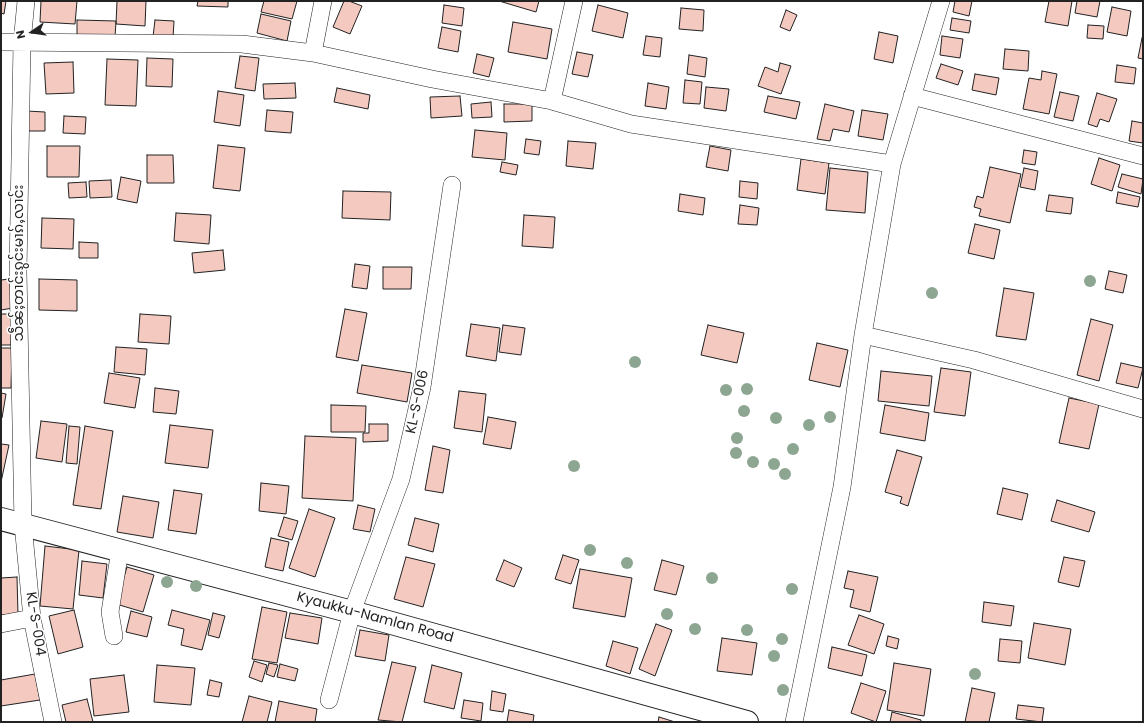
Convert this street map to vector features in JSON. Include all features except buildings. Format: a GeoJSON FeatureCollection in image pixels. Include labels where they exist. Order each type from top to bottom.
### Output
{"type":"FeatureCollection","features":[{"type":"Feature","properties":{"kind":"street","name":"သဵၼ်ႈတၢင်းၵွင်းမၢၵ်ႇလၢင်း"},"geometry":{"type":"LineString","coordinates":[[23,524],[18,272],[22,43],[26,1]]}},
{"type":"Feature","properties":{"kind":"street"},"geometry":{"type":"LineString","coordinates":[[313,53],[323,1]]}},
{"type":"Feature","properties":{"kind":"street"},"geometry":{"type":"LineString","coordinates":[[552,101],[574,1]]}},
{"type":"Feature","properties":{"kind":"street"},"geometry":{"type":"LineString","coordinates":[[794,722],[842,488],[863,335],[892,164],[941,1]]}},
{"type":"Feature","properties":{"kind":"street"},"geometry":{"type":"LineString","coordinates":[[1,42],[242,44],[313,53],[432,79],[552,101],[631,124],[892,164]]}},
{"type":"Feature","properties":{"kind":"street"},"geometry":{"type":"LineString","coordinates":[[912,96],[1143,156]]}},
{"type":"Feature","properties":{"kind":"street","name":"KL-S-006"},"geometry":{"type":"LineString","coordinates":[[329,700],[352,612],[401,479],[422,387],[452,185]]}},
{"type":"Feature","properties":{"kind":"street"},"geometry":{"type":"LineString","coordinates":[[863,335],[974,360],[1143,409]]}},
{"type":"Feature","properties":{"kind":"street","name":"Kyaukku-Namlan Road"},"geometry":{"type":"LineString","coordinates":[[1,519],[352,612],[747,722]]}},
{"type":"Feature","properties":{"kind":"street","name":"KL-S-004"},"geometry":{"type":"LineString","coordinates":[[23,524],[32,618],[53,722]]}},
{"type":"Feature","properties":{"kind":"street"},"geometry":{"type":"LineString","coordinates":[[114,636],[110,612],[120,550]]}},
{"type":"Feature","properties":{"kind":"street"},"geometry":{"type":"LineString","coordinates":[[1,624],[32,618]]}}]}
